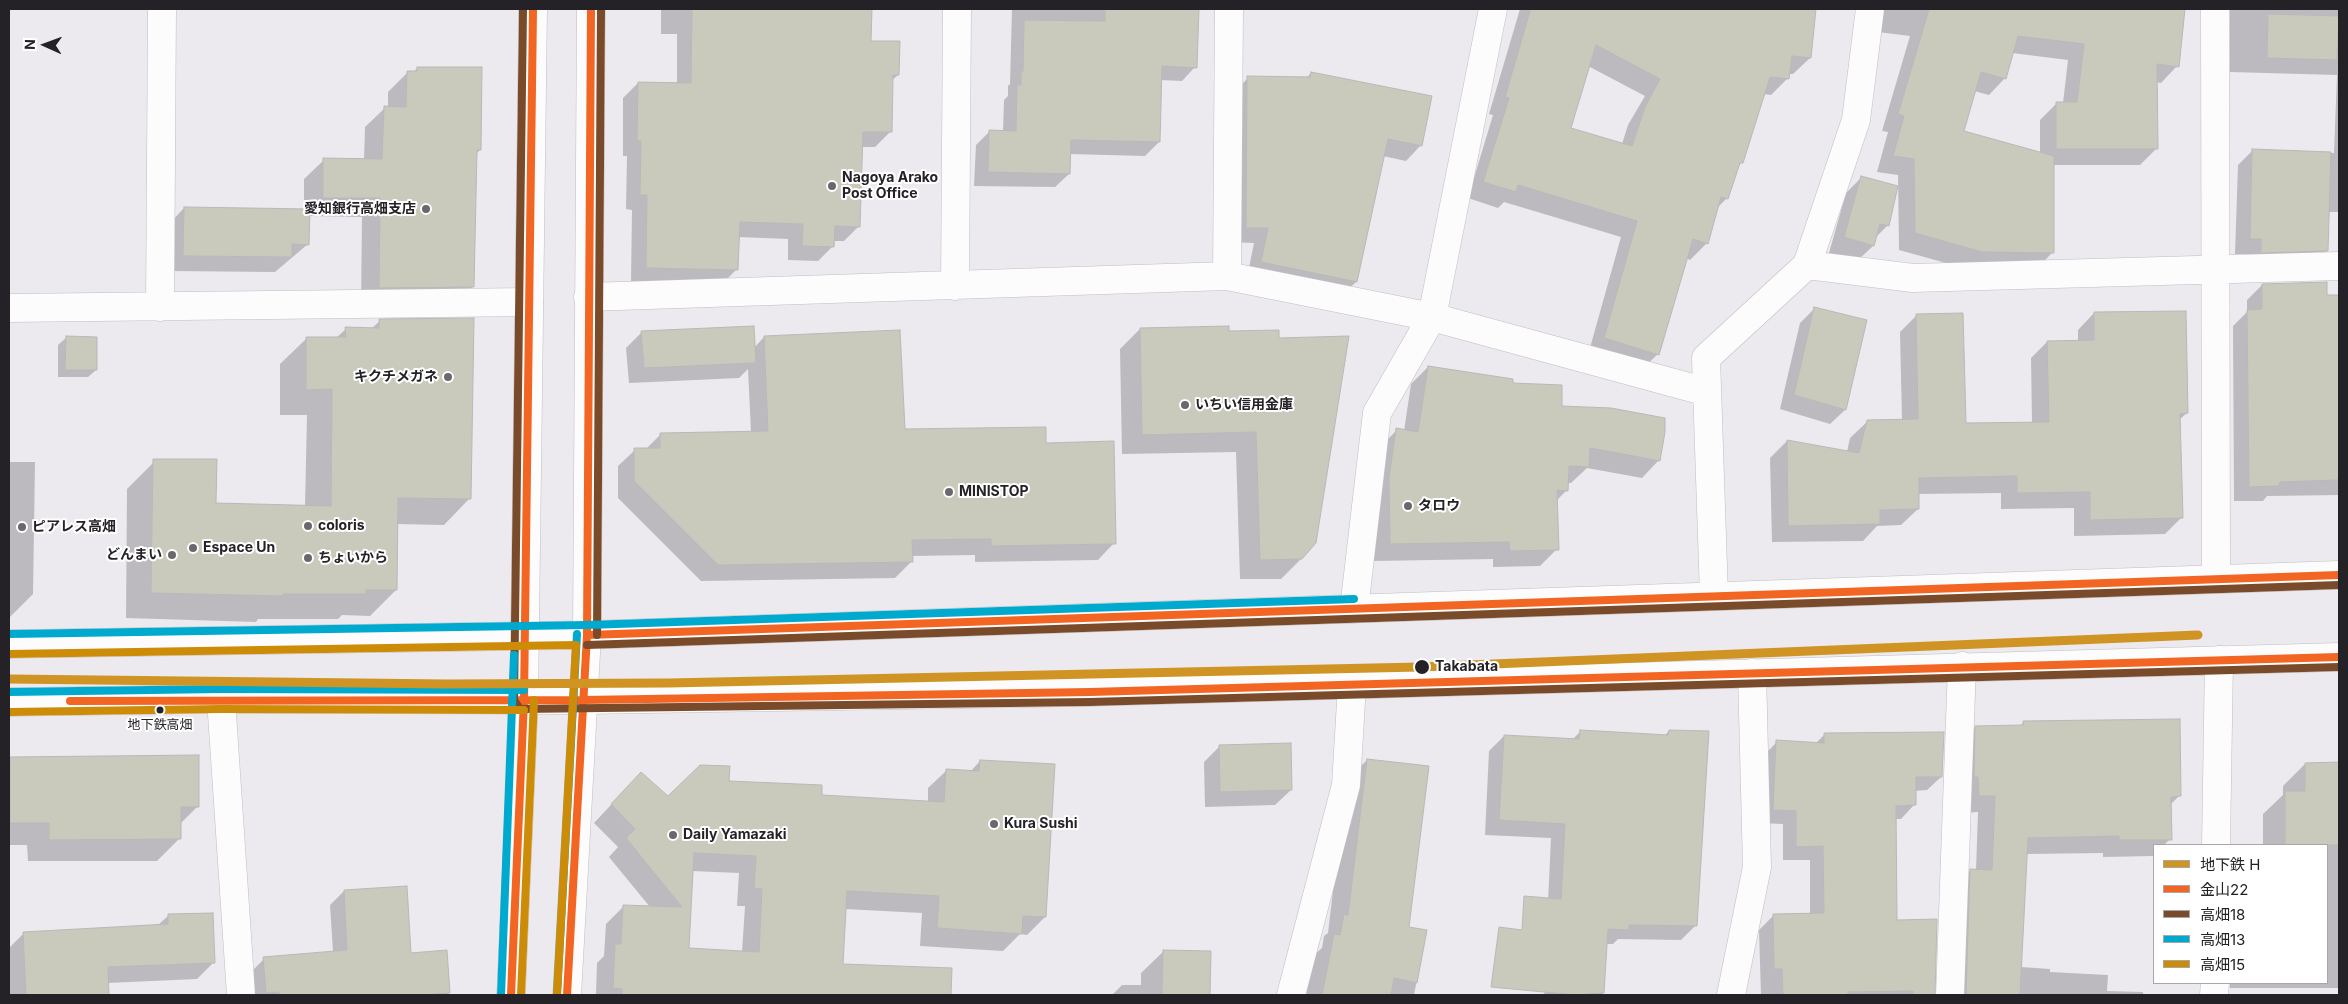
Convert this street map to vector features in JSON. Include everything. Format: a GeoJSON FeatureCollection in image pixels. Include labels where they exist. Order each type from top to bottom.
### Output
{"type":"FeatureCollection","features":[{"type":"Feature","properties":{"kind":"street"},"geometry":{"type":"LineString","coordinates":[[160,307],[162,9]]}},
{"type":"Feature","properties":{"kind":"street"},"geometry":{"type":"LineString","coordinates":[[511,995],[524,700],[533,9]]}},
{"type":"Feature","properties":{"kind":"street"},"geometry":{"type":"LineString","coordinates":[[567,995],[586,635],[591,9]]}},
{"type":"Feature","properties":{"kind":"street"},"geometry":{"type":"LineString","coordinates":[[955,286],[957,9]]}},
{"type":"Feature","properties":{"kind":"street"},"geometry":{"type":"LineString","coordinates":[[1227,276],[1229,9]]}},
{"type":"Feature","properties":{"kind":"street"},"geometry":{"type":"LineString","coordinates":[[1354,609],[1377,413],[1432,317],[1493,9]]}},
{"type":"Feature","properties":{"kind":"street"},"geometry":{"type":"LineString","coordinates":[[1714,596],[1706,358],[1807,265],[1856,120],[1870,9]]}},
{"type":"Feature","properties":{"kind":"street"},"geometry":{"type":"LineString","coordinates":[[2215,9],[2216,578]]}},
{"type":"Feature","properties":{"kind":"street"},"geometry":{"type":"LineString","coordinates":[[1807,265],[1913,278],[2339,266]]}},
{"type":"Feature","properties":{"kind":"street"},"geometry":{"type":"LineString","coordinates":[[588,297],[1227,276],[1432,317],[1706,392]]}},
{"type":"Feature","properties":{"kind":"street"},"geometry":{"type":"LineString","coordinates":[[9,308],[529,302]]}},
{"type":"Feature","properties":{"kind":"street"},"geometry":{"type":"LineString","coordinates":[[9,644],[586,635],[2339,575]]}},
{"type":"Feature","properties":{"kind":"street"},"geometry":{"type":"LineString","coordinates":[[9,702],[221,699],[583,700],[1090,692],[2339,656]]}},
{"type":"Feature","properties":{"kind":"street"},"geometry":{"type":"LineString","coordinates":[[2216,844],[2219,660]]}},
{"type":"Feature","properties":{"kind":"street"},"geometry":{"type":"LineString","coordinates":[[1950,995],[1962,666]]}},
{"type":"Feature","properties":{"kind":"street"},"geometry":{"type":"LineString","coordinates":[[1732,995],[1757,867],[1752,673]]}},
{"type":"Feature","properties":{"kind":"street"},"geometry":{"type":"LineString","coordinates":[[1291,995],[1346,785],[1352,685]]}},
{"type":"Feature","properties":{"kind":"street"},"geometry":{"type":"LineString","coordinates":[[221,699],[240,995]]}},
{"type":"Feature","properties":{"kind":"building"},"geometry":{"type":"Polygon","coordinates":[[[692,9],[872,9],[871,41],[900,41],[899,75],[893,75],[892,132],[863,132],[860,227],[835,226],[834,247],[802,246],[803,224],[740,222],[738,270],[646,268],[647,195],[640,195],[641,141],[637,141],[638,82],[691,83],[692,9]]]}},
{"type":"Feature","properties":{"kind":"building"},"geometry":{"type":"Polygon","coordinates":[[[1105,9],[1199,9],[1197,68],[1162,66],[1160,142],[1071,140],[1070,174],[988,172],[989,130],[1016,131],[1017,85],[1021,85],[1021,71],[1023,71],[1024,20],[1105,21],[1105,9]]]}},
{"type":"Feature","properties":{"kind":"building"},"geometry":{"type":"Polygon","coordinates":[[[1526,9],[1816,9],[1811,58],[1792,56],[1789,79],[1770,77],[1743,163],[1740,163],[1728,199],[1721,197],[1708,244],[1693,239],[1659,355],[1604,338],[1637,221],[1518,185],[1516,192],[1483,182],[1509,98],[1505,97],[1530,11],[1526,9]],[[1596,45],[1571,128],[1632,146],[1645,107],[1660,79],[1596,45]]]}},
{"type":"Feature","properties":{"kind":"building"},"geometry":{"type":"Polygon","coordinates":[[[1929,9],[2185,9],[2179,67],[2157,64],[2158,149],[2056,149],[2056,102],[2077,102],[2084,44],[2018,36],[2006,79],[1981,72],[1964,131],[2054,156],[2054,253],[1982,252],[1915,233],[1914,159],[1893,156],[1904,116],[1898,114],[1929,9]]]}},
{"type":"Feature","properties":{"kind":"building"},"geometry":{"type":"Polygon","coordinates":[[[2268,14],[2339,16],[2337,60],[2267,58],[2268,14]]]}},
{"type":"Feature","properties":{"kind":"building"},"geometry":{"type":"Polygon","coordinates":[[[417,67],[482,67],[481,150],[477,150],[474,287],[379,288],[380,198],[323,198],[323,158],[382,159],[384,106],[406,107],[407,71],[417,71],[417,67]]]}},
{"type":"Feature","properties":{"kind":"building"},"geometry":{"type":"Polygon","coordinates":[[[1311,72],[1432,96],[1422,146],[1388,139],[1357,282],[1261,262],[1268,228],[1246,228],[1247,76],[1310,77],[1311,72]]]}},
{"type":"Feature","properties":{"kind":"building"},"geometry":{"type":"Polygon","coordinates":[[[2252,149],[2331,152],[2328,251],[2261,253],[2261,239],[2250,239],[2252,149]]]}},
{"type":"Feature","properties":{"kind":"building"},"geometry":{"type":"Polygon","coordinates":[[[1861,176],[1898,186],[1889,226],[1880,224],[1874,246],[1844,237],[1861,176]]]}},
{"type":"Feature","properties":{"kind":"building"},"geometry":{"type":"Polygon","coordinates":[[[184,207],[310,209],[309,245],[292,244],[292,257],[183,256],[184,207]]]}},
{"type":"Feature","properties":{"kind":"building"},"geometry":{"type":"Polygon","coordinates":[[[2327,282],[2327,295],[2339,295],[2339,480],[2280,482],[2279,486],[2249,487],[2247,310],[2262,309],[2262,284],[2327,282]]]}},
{"type":"Feature","properties":{"kind":"building"},"geometry":{"type":"Polygon","coordinates":[[[1814,307],[1867,320],[1846,410],[1794,395],[1814,307]]]}},
{"type":"Feature","properties":{"kind":"building"},"geometry":{"type":"Polygon","coordinates":[[[2186,311],[2188,413],[2180,414],[2183,518],[2090,520],[2090,492],[2017,493],[2017,476],[1919,478],[1919,509],[1880,510],[1880,524],[1788,526],[1787,440],[1859,453],[1867,420],[1918,419],[1916,314],[1963,313],[1966,423],[2049,422],[2047,341],[2094,340],[2094,312],[2186,311]]]}},
{"type":"Feature","properties":{"kind":"building"},"geometry":{"type":"Polygon","coordinates":[[[474,318],[471,499],[398,498],[397,590],[366,590],[366,594],[283,594],[283,596],[151,593],[153,459],[217,459],[216,503],[331,506],[332,389],[306,390],[306,337],[346,337],[345,327],[379,328],[379,319],[474,318]]]}},
{"type":"Feature","properties":{"kind":"building"},"geometry":{"type":"Polygon","coordinates":[[[754,326],[756,363],[644,368],[641,331],[754,326]]]}},
{"type":"Feature","properties":{"kind":"building"},"geometry":{"type":"Polygon","coordinates":[[[1229,326],[1229,331],[1279,330],[1279,338],[1349,336],[1316,543],[1302,559],[1260,560],[1256,432],[1142,435],[1140,328],[1229,326]]]}},
{"type":"Feature","properties":{"kind":"building"},"geometry":{"type":"Polygon","coordinates":[[[900,330],[905,429],[1046,427],[1046,443],[1114,441],[1116,544],[991,546],[991,539],[912,540],[913,562],[718,565],[634,481],[634,448],[660,448],[660,433],[768,431],[764,336],[900,330]]]}},
{"type":"Feature","properties":{"kind":"building"},"geometry":{"type":"Polygon","coordinates":[[[66,336],[97,337],[97,370],[65,370],[66,336]]]}},
{"type":"Feature","properties":{"kind":"building"},"geometry":{"type":"Polygon","coordinates":[[[1428,366],[1513,379],[1513,383],[1562,385],[1562,406],[1611,408],[1665,418],[1665,432],[1660,461],[1590,448],[1589,467],[1569,466],[1568,491],[1557,490],[1559,550],[1510,551],[1509,542],[1390,544],[1389,478],[1396,428],[1418,432],[1428,366]]]}},
{"type":"Feature","properties":{"kind":"building"},"geometry":{"type":"Polygon","coordinates":[[[2180,719],[2181,796],[2171,797],[2172,840],[2119,840],[2119,836],[2028,838],[2020,995],[1966,995],[1970,869],[1992,870],[1995,796],[1979,796],[1978,777],[1974,777],[1975,726],[2023,725],[2023,721],[2180,719]]]}},
{"type":"Feature","properties":{"kind":"building"},"geometry":{"type":"Polygon","coordinates":[[[1580,730],[1668,735],[1669,730],[1709,731],[1697,926],[1629,925],[1629,930],[1608,929],[1604,993],[1576,995],[1491,987],[1499,927],[1522,930],[1524,896],[1561,899],[1565,824],[1499,820],[1504,735],[1579,739],[1580,730]]]}},
{"type":"Feature","properties":{"kind":"building"},"geometry":{"type":"Polygon","coordinates":[[[1944,732],[1942,777],[1916,777],[1916,805],[1896,806],[1897,920],[1937,919],[1935,995],[1913,995],[1913,991],[1848,992],[1848,995],[1783,995],[1782,969],[1774,969],[1773,914],[1824,913],[1823,846],[1796,847],[1796,811],[1773,810],[1776,740],[1824,743],[1824,733],[1944,732]]]}},
{"type":"Feature","properties":{"kind":"building"},"geometry":{"type":"Polygon","coordinates":[[[1291,743],[1292,790],[1220,792],[1219,745],[1291,743]]]}},
{"type":"Feature","properties":{"kind":"building"},"geometry":{"type":"Polygon","coordinates":[[[199,755],[199,807],[181,807],[181,839],[49,840],[49,823],[10,823],[10,757],[199,755]]]}},
{"type":"Feature","properties":{"kind":"building"},"geometry":{"type":"Polygon","coordinates":[[[1367,759],[1429,766],[1409,927],[1427,930],[1417,983],[1394,978],[1391,995],[1322,995],[1334,934],[1340,935],[1344,914],[1348,915],[1367,759]]]}},
{"type":"Feature","properties":{"kind":"building"},"geometry":{"type":"Polygon","coordinates":[[[980,760],[1055,764],[1046,917],[1023,916],[1022,934],[937,928],[939,896],[847,891],[843,964],[952,968],[951,995],[622,995],[622,989],[613,988],[615,944],[621,944],[623,905],[682,907],[626,838],[635,829],[611,804],[641,772],[668,796],[700,765],[730,766],[729,781],[822,785],[822,795],[944,802],[946,769],[979,771],[980,760]],[[694,853],[689,948],[759,952],[762,889],[754,888],[756,856],[694,853]]]}},
{"type":"Feature","properties":{"kind":"building"},"geometry":{"type":"Polygon","coordinates":[[[2339,762],[2339,845],[2285,844],[2285,791],[2305,791],[2305,763],[2339,762]]]}},
{"type":"Feature","properties":{"kind":"building"},"geometry":{"type":"Polygon","coordinates":[[[407,886],[411,953],[447,950],[450,993],[424,995],[279,995],[279,992],[266,993],[263,957],[347,950],[344,890],[407,886]]]}},
{"type":"Feature","properties":{"kind":"building"},"geometry":{"type":"Polygon","coordinates":[[[213,913],[215,963],[108,967],[109,995],[26,995],[23,932],[168,924],[168,914],[213,913]]]}},
{"type":"Feature","properties":{"kind":"building"},"geometry":{"type":"Polygon","coordinates":[[[1163,950],[1211,951],[1210,995],[1162,995],[1163,950]]]}},
{"type":"Feature","properties":{"kind":"metro line","name":"H"},"geometry":{"type":"LineString","coordinates":[[9,679],[447,684],[669,683],[1420,667],[2198,635]]}},
{"type":"Feature","properties":{"kind":"transit line","name":"高畑18"},"geometry":{"type":"LineString","coordinates":[[523,9],[514,700],[520,709],[1090,702],[2339,667]]}},
{"type":"Feature","properties":{"kind":"transit line","name":"金山22"},"geometry":{"type":"LineString","coordinates":[[511,995],[524,700],[533,9]]}},
{"type":"Feature","properties":{"kind":"transit line","name":"金山22"},"geometry":{"type":"LineString","coordinates":[[567,995],[587,635],[591,9]]}},
{"type":"Feature","properties":{"kind":"transit line","name":"高畑18"},"geometry":{"type":"LineString","coordinates":[[597,635],[601,9]]}},
{"type":"Feature","properties":{"kind":"transit line","name":"金山22"},"geometry":{"type":"LineString","coordinates":[[587,635],[2339,575]]}},
{"type":"Feature","properties":{"kind":"transit line","name":"高畑18"},"geometry":{"type":"LineString","coordinates":[[587,645],[2339,585]]}},
{"type":"Feature","properties":{"kind":"transit line","name":"高畑13"},"geometry":{"type":"LineString","coordinates":[[9,634],[587,625],[1354,599]]}},
{"type":"Feature","properties":{"kind":"transit line","name":"高畑13"},"geometry":{"type":"LineString","coordinates":[[557,994],[577,634]]}},
{"type":"Feature","properties":{"kind":"transit line","name":"高畑15"},"geometry":{"type":"LineString","coordinates":[[9,654],[576,645],[557,994]]}},
{"type":"Feature","properties":{"kind":"transit line","name":"高畑13"},"geometry":{"type":"LineString","coordinates":[[501,995],[514,655]]}},
{"type":"Feature","properties":{"kind":"transit line","name":"金山22"},"geometry":{"type":"LineString","coordinates":[[70,701],[583,700],[1090,692],[2339,657]]}},
{"type":"Feature","properties":{"kind":"transit line","name":"高畑13"},"geometry":{"type":"LineString","coordinates":[[9,692],[221,689],[524,690]]}},
{"type":"Feature","properties":{"kind":"transit line","name":"高畑15"},"geometry":{"type":"LineString","coordinates":[[521,995],[534,700]]}},
{"type":"Feature","properties":{"kind":"transit line","name":"高畑15"},"geometry":{"type":"LineString","coordinates":[[9,712],[221,709],[524,710]]}},
{"type":"Feature","properties":{"kind":"place","name":"Nagoya Arako Post Office"},"geometry":{"type":"Point","coordinates":[832,186]}},
{"type":"Feature","properties":{"kind":"place","name":"愛知銀行高畑支店"},"geometry":{"type":"Point","coordinates":[426,209]}},
{"type":"Feature","properties":{"kind":"place","name":"キクチメガネ"},"geometry":{"type":"Point","coordinates":[448,377]}},
{"type":"Feature","properties":{"kind":"place","name":"いちい信用金庫"},"geometry":{"type":"Point","coordinates":[1185,405]}},
{"type":"Feature","properties":{"kind":"place","name":"MINISTOP"},"geometry":{"type":"Point","coordinates":[949,492]}},
{"type":"Feature","properties":{"kind":"place","name":"タロウ"},"geometry":{"type":"Point","coordinates":[1408,506]}},
{"type":"Feature","properties":{"kind":"place","name":"coloris"},"geometry":{"type":"Point","coordinates":[308,526]}},
{"type":"Feature","properties":{"kind":"place","name":"ピアレス高畑"},"geometry":{"type":"Point","coordinates":[22,527]}},
{"type":"Feature","properties":{"kind":"place","name":"Espace Un"},"geometry":{"type":"Point","coordinates":[193,548]}},
{"type":"Feature","properties":{"kind":"place","name":"どんまい"},"geometry":{"type":"Point","coordinates":[172,555]}},
{"type":"Feature","properties":{"kind":"place","name":"ちょいから"},"geometry":{"type":"Point","coordinates":[308,558]}},
{"type":"Feature","properties":{"kind":"place","name":"Takabata"},"geometry":{"type":"Point","coordinates":[1422,667]}},
{"type":"Feature","properties":{"kind":"place","name":"地下鉄高畑"},"geometry":{"type":"Point","coordinates":[160,710]}},
{"type":"Feature","properties":{"kind":"place","name":"Kura Sushi"},"geometry":{"type":"Point","coordinates":[994,824]}},
{"type":"Feature","properties":{"kind":"place","name":"Daily Yamazaki"},"geometry":{"type":"Point","coordinates":[673,835]}}]}
